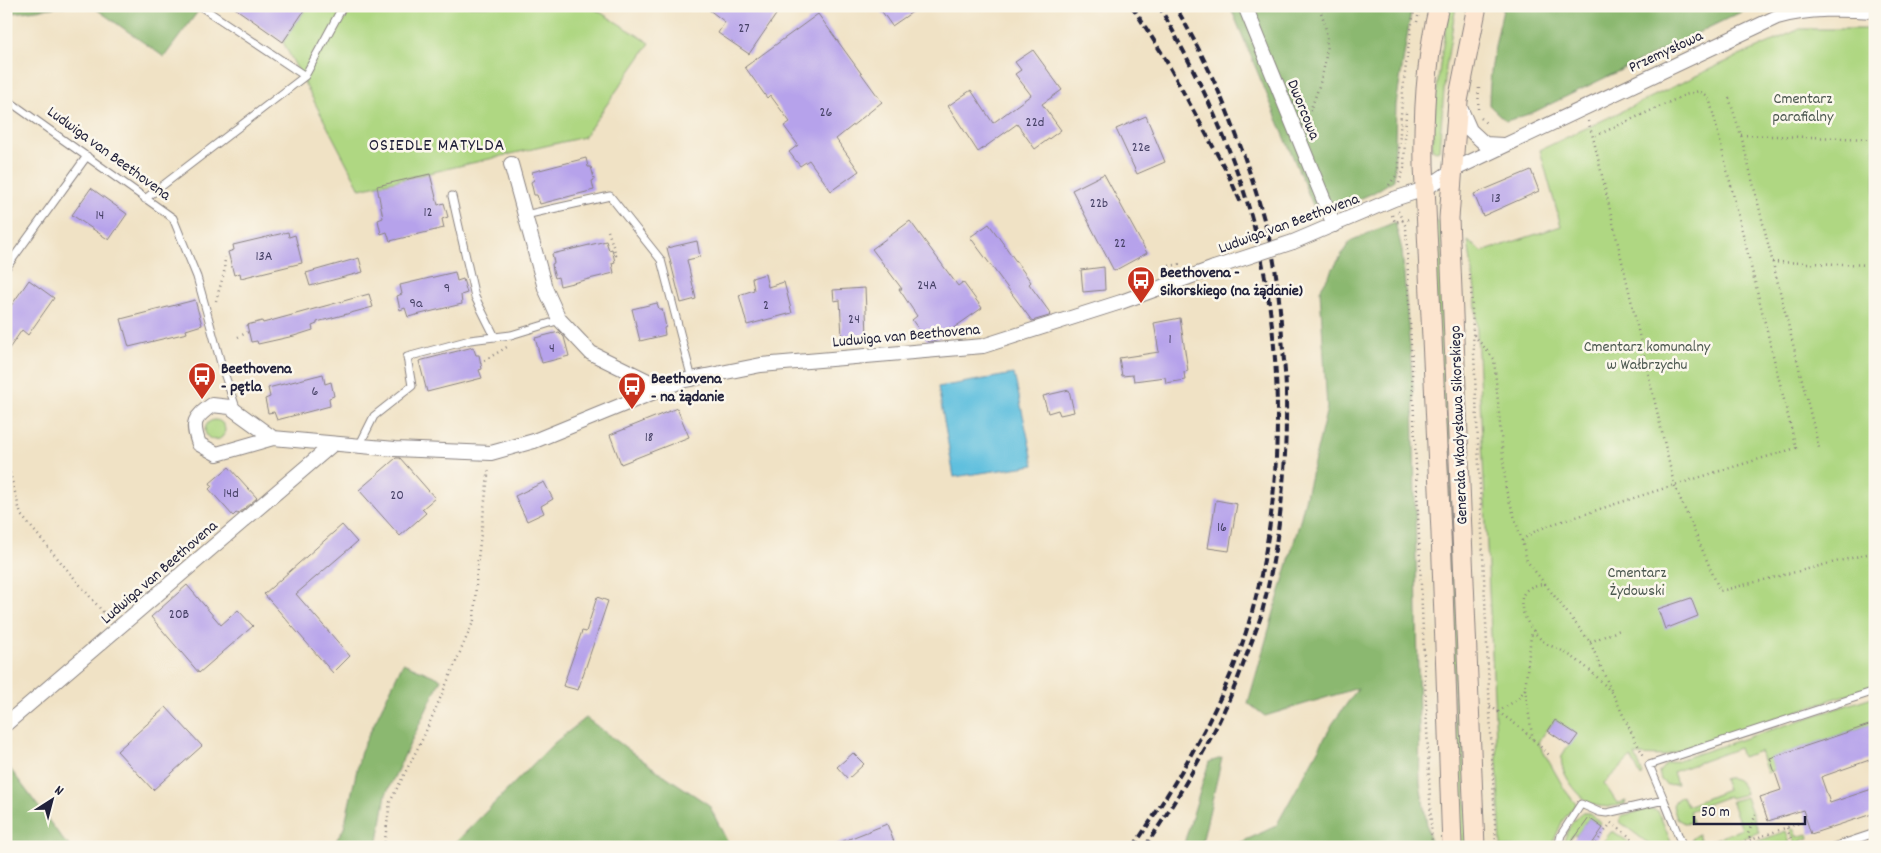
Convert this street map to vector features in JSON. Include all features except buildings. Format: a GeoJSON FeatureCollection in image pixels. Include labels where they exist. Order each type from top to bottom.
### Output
{"type":"FeatureCollection","features":[{"type":"Feature","properties":{"kind":"main road","name":"Generała Władysława Sikorskiego"},"geometry":{"type":"LineString","coordinates":[[1438,6],[1431,37],[1424,115],[1425,190],[1442,533],[1452,847]]}},
{"type":"Feature","properties":{"kind":"main road","name":"Generała Władysława Sikorskiego"},"geometry":{"type":"LineString","coordinates":[[1475,847],[1449,226],[1458,101],[1469,37],[1477,6]]}},
{"type":"Feature","properties":{"kind":"street","name":"Dworcowa"},"geometry":{"type":"LineString","coordinates":[[1245,6],[1334,225]]}},
{"type":"Feature","properties":{"kind":"street","name":"Przemysłowa"},"geometry":{"type":"LineString","coordinates":[[1453,170],[1777,17],[1796,11],[1837,8],[1875,11]]}},
{"type":"Feature","properties":{"kind":"street"},"geometry":{"type":"LineString","coordinates":[[1458,101],[1470,130],[1485,144],[1507,145]]}},
{"type":"Feature","properties":{"kind":"street"},"geometry":{"type":"LineString","coordinates":[[511,164],[545,288],[560,320],[591,353],[662,388]]}},
{"type":"Feature","properties":{"kind":"street","name":"Ludwiga van Beethovena"},"geometry":{"type":"LineString","coordinates":[[273,438],[230,407],[212,405],[198,415],[194,429],[199,444],[217,454],[273,438],[395,449],[491,453],[534,441],[662,388],[692,379],[761,365],[983,346],[1121,302],[1293,242],[1374,208],[1425,190],[1453,170]]}},
{"type":"Feature","properties":{"kind":"street","name":"Ludwiga van Beethovena"},"geometry":{"type":"LineString","coordinates":[[6,724],[333,444]]}},
{"type":"Feature","properties":{"kind":"lane"},"geometry":{"type":"LineString","coordinates":[[200,6],[305,76]]}},
{"type":"Feature","properties":{"kind":"lane"},"geometry":{"type":"LineString","coordinates":[[145,199],[305,76],[343,6]]}},
{"type":"Feature","properties":{"kind":"lane","name":"Ludwiga van Beethovena"},"geometry":{"type":"LineString","coordinates":[[6,99],[173,218],[197,277],[219,358],[238,413]]}},
{"type":"Feature","properties":{"kind":"lane"},"geometry":{"type":"LineString","coordinates":[[6,268],[87,156]]}},
{"type":"Feature","properties":{"kind":"lane"},"geometry":{"type":"LineString","coordinates":[[452,196],[476,297],[494,337]]}},
{"type":"Feature","properties":{"kind":"lane"},"geometry":{"type":"LineString","coordinates":[[525,215],[610,196],[661,260],[692,379]]}},
{"type":"Feature","properties":{"kind":"lane"},"geometry":{"type":"LineString","coordinates":[[359,446],[374,416],[412,386],[408,357],[470,340],[511,335],[560,320]]}},
{"type":"Feature","properties":{"kind":"lane"},"geometry":{"type":"LineString","coordinates":[[1683,847],[1649,765],[1875,691]]}},
{"type":"Feature","properties":{"kind":"lane"},"geometry":{"type":"LineString","coordinates":[[1558,847],[1561,835],[1580,804],[1599,812],[1607,813],[1664,800]]}},
{"type":"Feature","properties":{"kind":"lane"},"geometry":{"type":"LineString","coordinates":[[1832,847],[1875,833]]}},
{"type":"Feature","properties":{"kind":"path"},"geometry":{"type":"LineString","coordinates":[[1298,140],[1317,94],[1328,46],[1318,6]]}},
{"type":"Feature","properties":{"kind":"path"},"geometry":{"type":"LineString","coordinates":[[1387,186],[1399,172],[1399,120],[1415,6]]}},
{"type":"Feature","properties":{"kind":"path"},"geometry":{"type":"LineString","coordinates":[[1522,541],[1526,536],[1549,526],[1674,484],[1796,448],[1710,101],[1706,95],[1699,91],[1685,95],[1593,137]]}},
{"type":"Feature","properties":{"kind":"path"},"geometry":{"type":"LineString","coordinates":[[1730,98],[1741,135],[1819,448]]}},
{"type":"Feature","properties":{"kind":"path"},"geometry":{"type":"LineString","coordinates":[[1588,119],[1674,484],[1720,591],[1875,552]]}},
{"type":"Feature","properties":{"kind":"path"},"geometry":{"type":"LineString","coordinates":[[1741,135],[1875,139]]}},
{"type":"Feature","properties":{"kind":"path"},"geometry":{"type":"LineString","coordinates":[[593,174],[598,172]]}},
{"type":"Feature","properties":{"kind":"path"},"geometry":{"type":"LineString","coordinates":[[1397,209],[1406,227],[1432,847]]}},
{"type":"Feature","properties":{"kind":"path"},"geometry":{"type":"LineString","coordinates":[[1390,212],[1396,222],[1416,218]]}},
{"type":"Feature","properties":{"kind":"path"},"geometry":{"type":"LineString","coordinates":[[608,231],[616,255],[613,255]]}},
{"type":"Feature","properties":{"kind":"path"},"geometry":{"type":"LineString","coordinates":[[1772,262],[1875,265]]}},
{"type":"Feature","properties":{"kind":"path"},"geometry":{"type":"LineString","coordinates":[[1468,268],[1471,286],[1496,847]]}},
{"type":"Feature","properties":{"kind":"path"},"geometry":{"type":"LineString","coordinates":[[238,337],[248,332]]}},
{"type":"Feature","properties":{"kind":"path"},"geometry":{"type":"LineString","coordinates":[[1473,334],[1494,359],[1506,490],[1527,561],[1590,642],[1632,735],[1649,765]]}},
{"type":"Feature","properties":{"kind":"path"},"geometry":{"type":"LineString","coordinates":[[480,363],[506,348],[511,335]]}},
{"type":"Feature","properties":{"kind":"path"},"geometry":{"type":"LineString","coordinates":[[384,847],[390,802],[423,738],[474,620],[477,567],[491,453]]}},
{"type":"Feature","properties":{"kind":"path"},"geometry":{"type":"LineString","coordinates":[[6,458],[21,515],[118,629]]}},
{"type":"Feature","properties":{"kind":"path"},"geometry":{"type":"LineString","coordinates":[[1545,584],[1532,587],[1525,592],[1521,601],[1522,613],[1544,642],[1563,651],[1582,664],[1595,674],[1613,694]]}},
{"type":"Feature","properties":{"kind":"path"},"geometry":{"type":"LineString","coordinates":[[1533,741],[1525,689],[1531,636],[1534,630]]}},
{"type":"Feature","properties":{"kind":"path"},"geometry":{"type":"LineString","coordinates":[[1590,642],[1620,630]]}},
{"type":"Feature","properties":{"kind":"path"},"geometry":{"type":"LineString","coordinates":[[1498,712],[1518,699],[1525,689]]}},
{"type":"Feature","properties":{"kind":"path"},"geometry":{"type":"LineString","coordinates":[[1490,706],[1521,728],[1550,756]]}},
{"type":"Feature","properties":{"kind":"path"},"geometry":{"type":"LineString","coordinates":[[1599,812],[1644,847]]}},
{"type":"Feature","properties":{"kind":"path"},"geometry":{"type":"LineString","coordinates":[[1754,847],[1748,834],[1756,814]]}},
{"type":"Feature","properties":{"kind":"path"},"geometry":{"type":"LineString","coordinates":[[1731,847],[1802,822]]}},
{"type":"Feature","properties":{"kind":"path"},"geometry":{"type":"LineString","coordinates":[[1593,847],[1611,823]]}},
{"type":"Feature","properties":{"kind":"path"},"geometry":{"type":"LineString","coordinates":[[1787,828],[1794,847]]}},
{"type":"Feature","properties":{"kind":"path"},"geometry":{"type":"LineString","coordinates":[[1634,847],[1638,842]]}},
{"type":"Feature","properties":{"kind":"green space"},"geometry":{"type":"Polygon","coordinates":[[[6,6],[66,6],[6,14],[6,6]]]}},
{"type":"Feature","properties":{"kind":"green space"},"geometry":{"type":"Polygon","coordinates":[[[92,6],[202,6],[164,57],[92,6]]]}},
{"type":"Feature","properties":{"kind":"green space"},"geometry":{"type":"Polygon","coordinates":[[[297,6],[590,6],[650,43],[584,137],[360,189],[283,42],[304,11],[297,6]]]}},
{"type":"Feature","properties":{"kind":"green space"},"geometry":{"type":"Polygon","coordinates":[[[1230,6],[1412,6],[1396,105],[1394,180],[1373,193],[1318,217],[1230,6]]]}},
{"type":"Feature","properties":{"kind":"green space"},"geometry":{"type":"Polygon","coordinates":[[[1450,6],[1456,6],[1446,67],[1439,150],[1436,151],[1432,149],[1436,95],[1450,6]]]}},
{"type":"Feature","properties":{"kind":"green space"},"geometry":{"type":"Polygon","coordinates":[[[1504,6],[1760,6],[1741,12],[1532,113],[1506,121],[1489,105],[1490,80],[1504,6]]]}},
{"type":"Feature","properties":{"kind":"green space"},"geometry":{"type":"Polygon","coordinates":[[[1800,29],[1875,29],[1875,685],[1663,756],[1635,755],[1643,774],[1641,777],[1631,757],[1604,783],[1617,803],[1626,801],[1625,804],[1605,807],[1588,802],[1570,783],[1562,767],[1561,760],[1564,751],[1577,735],[1555,720],[1538,742],[1565,790],[1576,804],[1563,820],[1551,847],[1501,847],[1475,290],[1468,241],[1482,252],[1561,226],[1540,150],[1719,65],[1800,29]]]}},
{"type":"Feature","properties":{"kind":"green space"},"geometry":{"type":"Polygon","coordinates":[[[1432,221],[1441,222],[1468,847],[1461,847],[1432,221]]]}},
{"type":"Feature","properties":{"kind":"green space"},"geometry":{"type":"Polygon","coordinates":[[[1395,222],[1402,250],[1413,387],[1420,784],[1430,842],[1420,847],[1231,847],[1276,826],[1333,723],[1358,688],[1265,716],[1248,703],[1300,521],[1327,408],[1320,290],[1350,241],[1395,222]]]}},
{"type":"Feature","properties":{"kind":"green space"},"geometry":{"type":"Polygon","coordinates":[[[215,420],[222,423],[225,430],[222,437],[215,440],[208,437],[205,430],[208,423],[215,420]]]}},
{"type":"Feature","properties":{"kind":"green space"},"geometry":{"type":"Polygon","coordinates":[[[403,663],[441,679],[386,794],[377,847],[332,847],[344,828],[361,751],[403,663]]]}},
{"type":"Feature","properties":{"kind":"green space"},"geometry":{"type":"Polygon","coordinates":[[[1875,696],[1875,723],[1771,758],[1774,770],[1767,773],[1760,751],[1742,757],[1739,748],[1673,772],[1677,784],[1667,785],[1661,780],[1659,772],[1666,764],[1875,696]]]}},
{"type":"Feature","properties":{"kind":"green space"},"geometry":{"type":"Polygon","coordinates":[[[586,718],[652,767],[709,805],[730,847],[451,847],[554,743],[586,718]]]}},
{"type":"Feature","properties":{"kind":"green space"},"geometry":{"type":"Polygon","coordinates":[[[1222,758],[1201,847],[1183,847],[1209,762],[1222,758]]]}},
{"type":"Feature","properties":{"kind":"green space"},"geometry":{"type":"Polygon","coordinates":[[[6,763],[64,841],[71,847],[6,847],[6,763]]]}},
{"type":"Feature","properties":{"kind":"green space"},"geometry":{"type":"Polygon","coordinates":[[[1727,778],[1740,782],[1746,794],[1730,798],[1729,796],[1689,811],[1693,822],[1684,823],[1677,819],[1673,805],[1676,800],[1682,796],[1687,806],[1727,790],[1723,779],[1727,778]]]}},
{"type":"Feature","properties":{"kind":"green space"},"geometry":{"type":"Polygon","coordinates":[[[1746,797],[1759,832],[1719,847],[1690,847],[1692,838],[1698,834],[1702,844],[1742,829],[1731,801],[1746,797]]]}},
{"type":"Feature","properties":{"kind":"green space"},"geometry":{"type":"Polygon","coordinates":[[[1650,809],[1658,811],[1673,847],[1653,847],[1620,822],[1621,816],[1650,809]]]}},
{"type":"Feature","properties":{"kind":"green space"},"geometry":{"type":"Polygon","coordinates":[[[1581,813],[1589,813],[1601,822],[1599,825],[1589,818],[1576,836],[1574,834],[1567,843],[1571,847],[1562,847],[1571,824],[1581,813]]]}},
{"type":"Feature","properties":{"kind":"green space"},"geometry":{"type":"Polygon","coordinates":[[[1794,829],[1797,837],[1808,834],[1809,838],[1801,841],[1797,847],[1790,830],[1794,829]]]}},
{"type":"Feature","properties":{"kind":"green space"},"geometry":{"type":"Polygon","coordinates":[[[1786,831],[1791,847],[1742,847],[1786,831]]]}},
{"type":"Feature","properties":{"kind":"green space"},"geometry":{"type":"Polygon","coordinates":[[[1611,832],[1614,832],[1630,843],[1630,847],[1599,847],[1611,832]]]}},
{"type":"Feature","properties":{"kind":"water"},"geometry":{"type":"Polygon","coordinates":[[[1014,374],[1034,465],[954,477],[938,387],[1014,374]]]}},
{"type":"Feature","properties":{"kind":"railway"},"geometry":{"type":"LineString","coordinates":[[1132,6],[1163,55],[1228,174],[1241,203]]}},
{"type":"Feature","properties":{"kind":"railway"},"geometry":{"type":"LineString","coordinates":[[1133,847],[1172,788],[1206,726],[1227,683],[1248,625],[1263,563],[1273,498],[1277,432],[1275,365],[1268,299],[1256,236],[1239,177],[1213,111],[1182,47],[1159,6]]}},
{"type":"Feature","properties":{"kind":"railway"},"geometry":{"type":"LineString","coordinates":[[1145,847],[1175,801],[1215,729],[1227,705],[1261,616],[1278,533],[1284,478],[1286,422],[1285,372],[1278,289],[1275,265],[1262,211],[1231,121],[1205,62],[1175,6]]}},
{"type":"Feature","properties":{"kind":"place","name":"Beethovena - Sikorskiego (na żądanie)"},"geometry":{"type":"Point","coordinates":[1141,304]}},
{"type":"Feature","properties":{"kind":"place","name":"Beethovena - pętla"},"geometry":{"type":"Point","coordinates":[202,400]}},
{"type":"Feature","properties":{"kind":"place","name":"Beethovena - na żądanie"},"geometry":{"type":"Point","coordinates":[632,410]}},
{"type":"Feature","properties":{"kind":"district","name":"OSIEDLE MATYLDA"},"geometry":{"type":"Point","coordinates":[437,144]}},
{"type":"Feature","properties":{"kind":"park label","name":"Cmentarz parafialny"},"geometry":{"type":"Point","coordinates":[1803,106]}},
{"type":"Feature","properties":{"kind":"park label","name":"Cmentarz komunalny w Wałbrzychu"},"geometry":{"type":"Point","coordinates":[1647,354]}},
{"type":"Feature","properties":{"kind":"park label","name":"Cmentarz Żydowski"},"geometry":{"type":"Point","coordinates":[1637,580]}}]}
